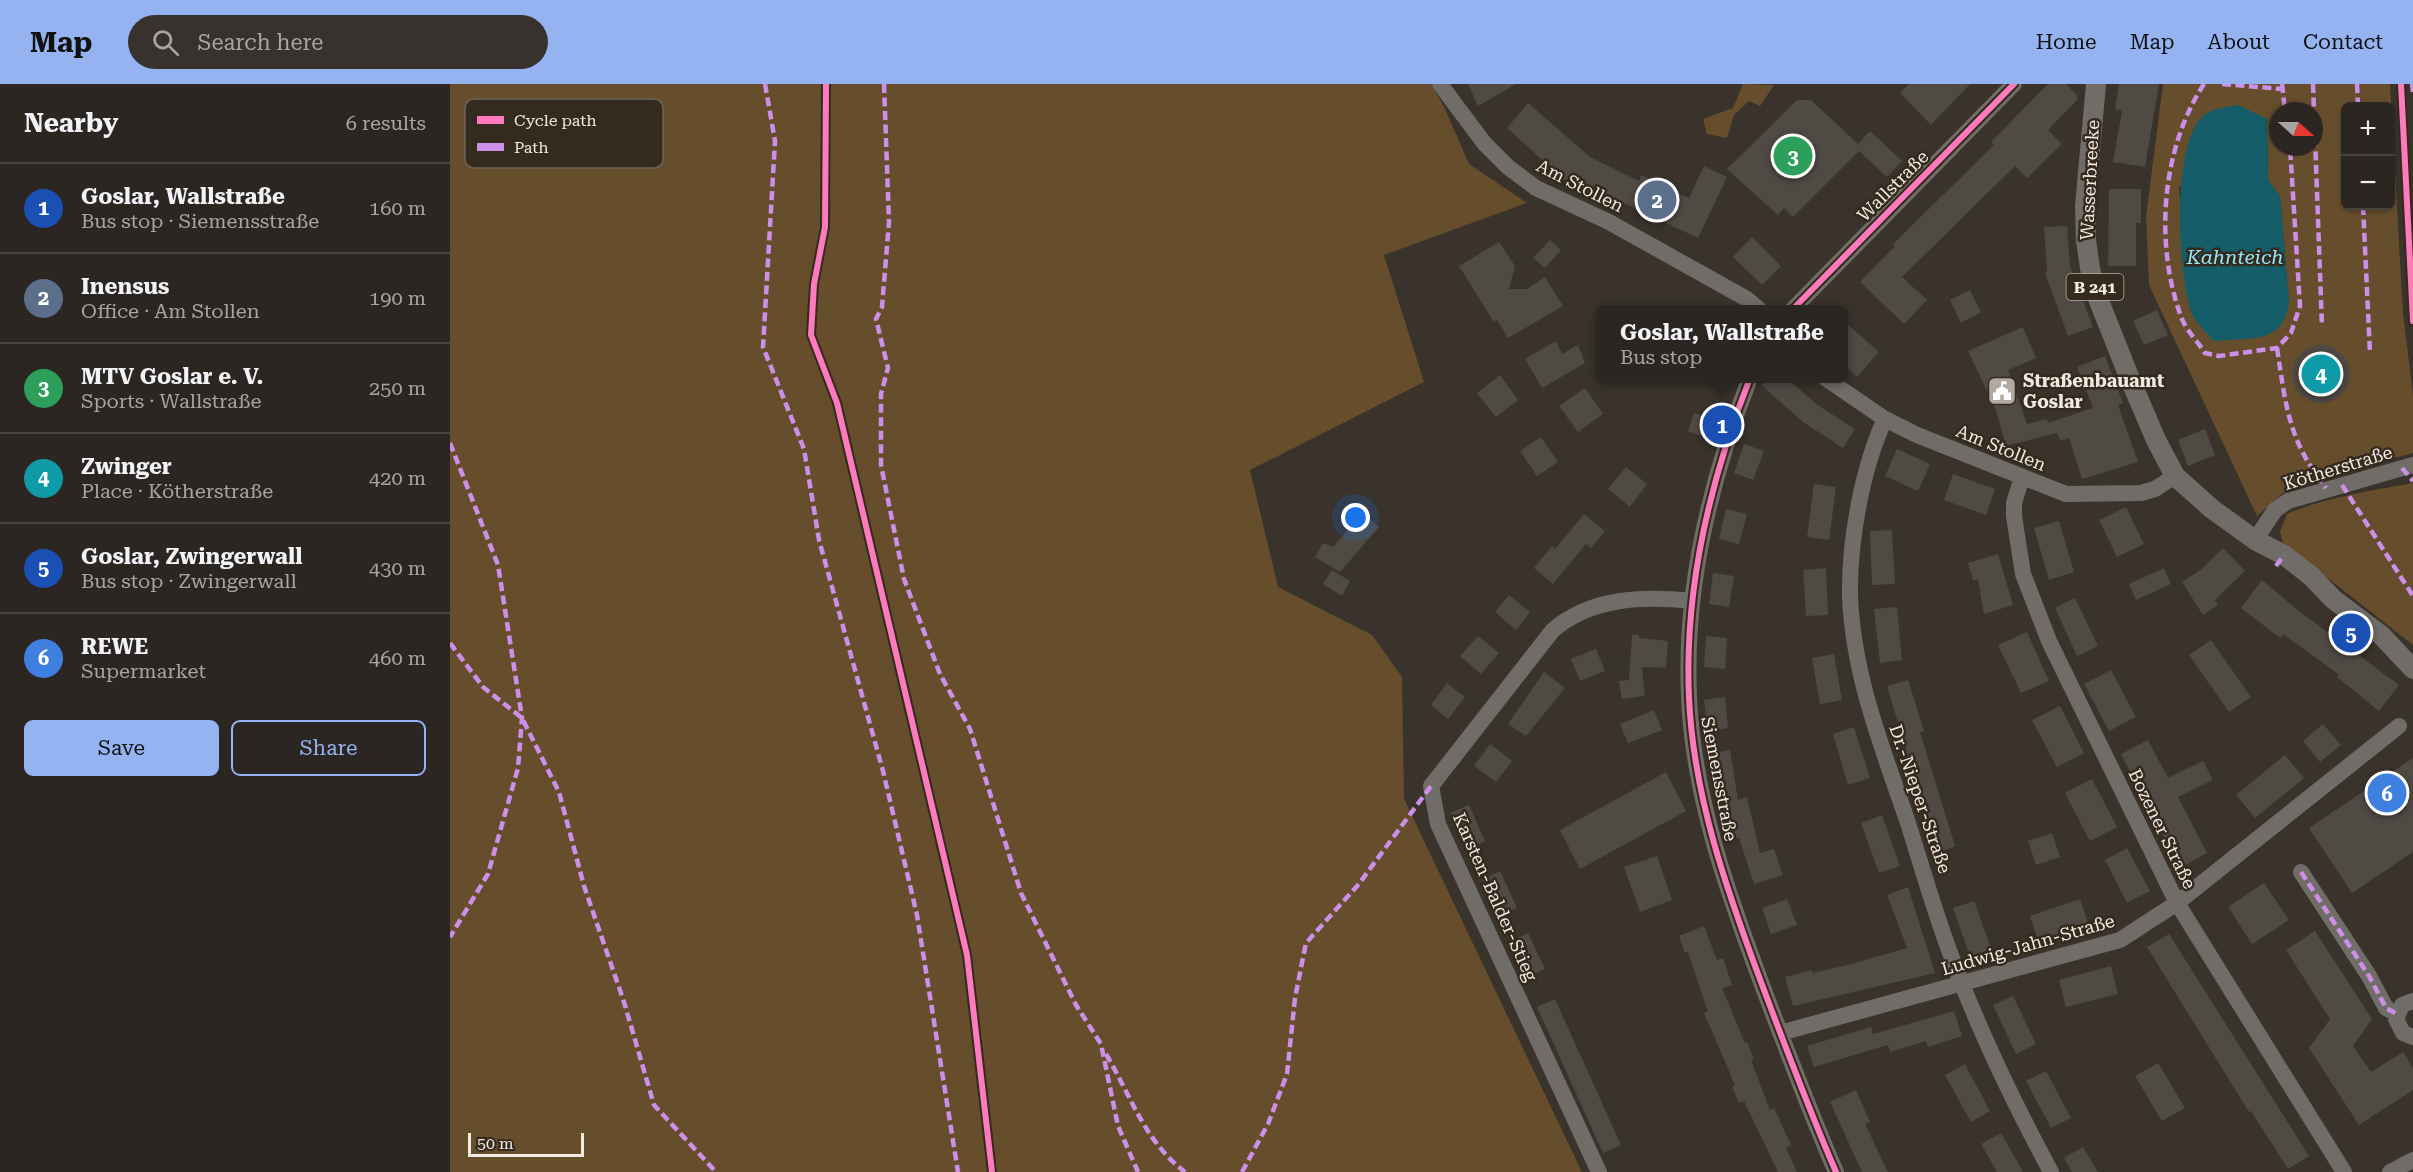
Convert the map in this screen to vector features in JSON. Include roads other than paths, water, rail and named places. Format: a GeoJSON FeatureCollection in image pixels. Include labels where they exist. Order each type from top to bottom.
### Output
{"type":"FeatureCollection","features":[{"type":"Feature","properties":{"kind":"main road","name":"Wasserbreeke"},"geometry":{"type":"LineString","coordinates":[[2096,84],[2085,206],[2090,268],[2096,291],[2130,379],[2156,440],[2175,476]]}},
{"type":"Feature","properties":{"kind":"main road","name":"B 241"},"geometry":{"type":"LineString","coordinates":[[2175,476],[2212,509],[2255,540],[2284,555],[2311,576],[2333,598],[2382,636],[2413,654]]}},
{"type":"Feature","properties":{"kind":"main road","name":"B 241"},"geometry":{"type":"LineString","coordinates":[[2382,636],[2413,669]]}},
{"type":"Feature","properties":{"kind":"street","name":"Am Stollen"},"geometry":{"type":"LineString","coordinates":[[1440,84],[1484,143],[1508,167],[1536,188],[1609,222],[1755,305]]}},
{"type":"Feature","properties":{"kind":"street","name":"Wallstraße"},"geometry":{"type":"LineString","coordinates":[[1796,305],[2014,84]]}},
{"type":"Feature","properties":{"kind":"street","name":"Siemensstraße"},"geometry":{"type":"LineString","coordinates":[[1748,383],[1720,461],[1704,523],[1692,601],[1689,698],[1703,795],[1726,884],[1780,1033],[1836,1172]]}},
{"type":"Feature","properties":{"kind":"street","name":"Am Stollen"},"geometry":{"type":"LineString","coordinates":[[1833,383],[1885,419],[2066,494],[2141,493],[2155,489],[2175,476]]}},
{"type":"Feature","properties":{"kind":"street","name":"Dr.-Nieper-Straße"},"geometry":{"type":"LineString","coordinates":[[1885,419],[1876,438],[1857,520],[1850,596],[1855,647],[1863,690],[1962,985],[2001,1075],[2051,1172]]}},
{"type":"Feature","properties":{"kind":"street","name":"Kötherstraße"},"geometry":{"type":"LineString","coordinates":[[2255,540],[2275,510],[2288,501],[2413,465]]}},
{"type":"Feature","properties":{"kind":"street","name":"Bozener Straße"},"geometry":{"type":"LineString","coordinates":[[2022,477],[2014,503],[2014,516],[2023,574],[2049,641],[2177,903],[2344,1172]]}},
{"type":"Feature","properties":{"kind":"street","name":"Karsten-Balder-Stieg"},"geometry":{"type":"LineString","coordinates":[[1599,1172],[1438,824],[1431,786],[1553,630],[1567,618],[1601,603],[1640,600],[1692,601]]}},
{"type":"Feature","properties":{"kind":"street","name":"Ludwig-Jahn-Straße"},"geometry":{"type":"LineString","coordinates":[[1780,1033],[2120,940],[2177,903],[2399,726]]}},
{"type":"Feature","properties":{"kind":"street"},"geometry":{"type":"LineString","coordinates":[[2301,872],[2369,976],[2386,1008],[2397,1014]]}},
{"type":"Feature","properties":{"kind":"street"},"geometry":{"type":"LineString","coordinates":[[2413,1001],[2402,1005],[2397,1014],[2399,1029],[2413,1037]]}},
{"type":"Feature","properties":{"kind":"street"},"geometry":{"type":"LineString","coordinates":[[2390,1172],[2413,1160]]}},
{"type":"Feature","properties":{"kind":"water","name":"Kahnteich"},"geometry":{"type":"Polygon","coordinates":[[[2238,105],[2267,119],[2268,180],[2280,197],[2289,302],[2280,326],[2272,333],[2251,339],[2213,341],[2197,323],[2187,298],[2181,242],[2182,177],[2187,149],[2195,126],[2210,111],[2238,105]]]}},
{"type":"Feature","properties":{"kind":"place","name":"MTV Goslar e. V."},"geometry":{"type":"Point","coordinates":[1793,156]}},
{"type":"Feature","properties":{"kind":"place","name":"Inensus"},"geometry":{"type":"Point","coordinates":[1657,200]}},
{"type":"Feature","properties":{"kind":"place","name":"Zwinger"},"geometry":{"type":"Point","coordinates":[2321,374]}},
{"type":"Feature","properties":{"kind":"place","name":"Straßenbauamt Goslar"},"geometry":{"type":"Point","coordinates":[2002,391]}},
{"type":"Feature","properties":{"kind":"place","name":"Goslar, Wallstraße"},"geometry":{"type":"Point","coordinates":[1722,425]}},
{"type":"Feature","properties":{"kind":"place","name":"Goslar, Zwingerwall"},"geometry":{"type":"Point","coordinates":[2351,633]}},
{"type":"Feature","properties":{"kind":"place","name":"REWE"},"geometry":{"type":"Point","coordinates":[2387,793]}}]}
